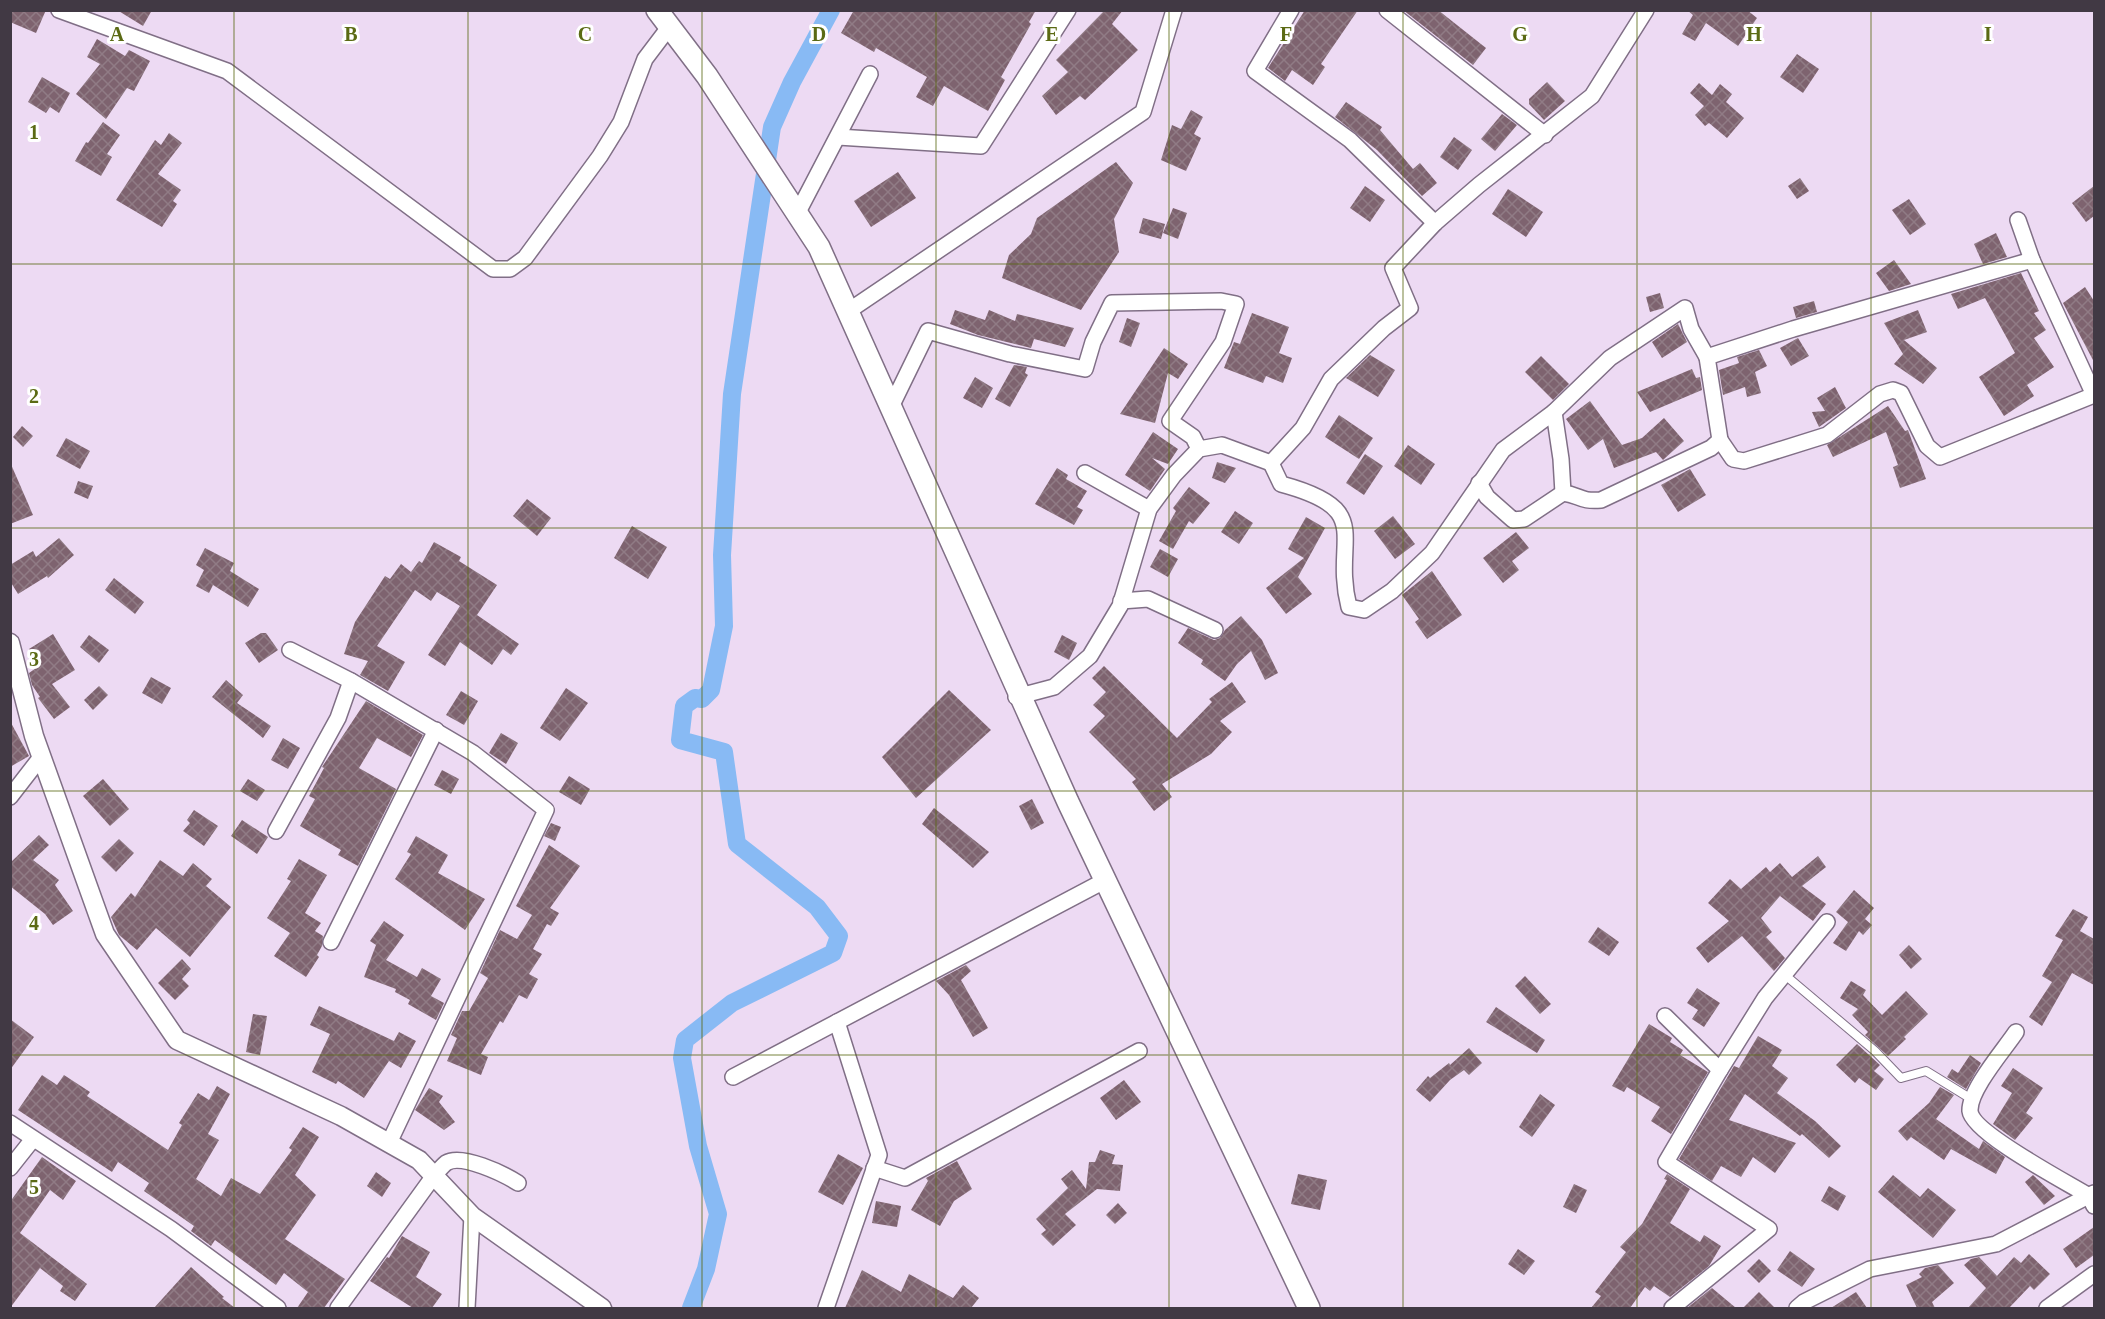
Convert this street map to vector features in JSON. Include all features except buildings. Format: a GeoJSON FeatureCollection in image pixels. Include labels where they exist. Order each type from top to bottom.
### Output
{"type":"FeatureCollection","features":[{"type":"Feature","properties":{"kind":"main road"},"geometry":{"type":"LineString","coordinates":[[664,18],[737,122],[819,247],[1018,697],[1309,1308]]}},
{"type":"Feature","properties":{"kind":"street"},"geometry":{"type":"LineString","coordinates":[[59,10],[227,71],[493,269],[510,269],[525,258],[600,156],[621,122],[645,59],[664,18]]}},
{"type":"Feature","properties":{"kind":"street"},"geometry":{"type":"LineString","coordinates":[[838,136],[981,146],[1068,10]]}},
{"type":"Feature","properties":{"kind":"street"},"geometry":{"type":"LineString","coordinates":[[847,312],[1143,112],[1174,10]]}},
{"type":"Feature","properties":{"kind":"street"},"geometry":{"type":"LineString","coordinates":[[1291,10],[1255,70],[1350,140],[1435,223]]}},
{"type":"Feature","properties":{"kind":"street"},"geometry":{"type":"LineString","coordinates":[[1387,10],[1545,135]]}},
{"type":"Feature","properties":{"kind":"street"},"geometry":{"type":"LineString","coordinates":[[1271,463],[1303,428],[1331,379],[1384,328],[1410,308],[1393,268],[1435,223],[1479,185],[1592,96],[1646,10]]}},
{"type":"Feature","properties":{"kind":"street"},"geometry":{"type":"LineString","coordinates":[[796,212],[870,74]]}},
{"type":"Feature","properties":{"kind":"street"},"geometry":{"type":"LineString","coordinates":[[1018,697],[1054,687],[1090,656],[1121,601],[1149,510],[1174,474],[1199,449],[1222,446],[1271,463],[1281,484],[1315,493],[1332,504],[1346,525],[1346,595],[1349,607],[1364,610],[1392,591],[1432,552],[1503,450],[1554,411],[1610,358],[1685,308],[1691,329],[1707,357],[1720,440],[1733,459],[1744,461],[1827,435],[1880,394],[1893,390],[1901,393],[1927,446],[1940,457],[2094,395],[2032,260],[2018,220]]}},
{"type":"Feature","properties":{"kind":"street"},"geometry":{"type":"LineString","coordinates":[[1707,357],[1793,329],[2032,260]]}},
{"type":"Feature","properties":{"kind":"street"},"geometry":{"type":"LineString","coordinates":[[890,409],[928,331],[1010,354],[1085,369],[1093,342],[1112,303],[1221,301],[1236,304],[1223,342],[1170,421],[1193,437],[1199,449]]}},
{"type":"Feature","properties":{"kind":"street"},"geometry":{"type":"LineString","coordinates":[[1554,411],[1563,493]]}},
{"type":"Feature","properties":{"kind":"street"},"geometry":{"type":"LineString","coordinates":[[1479,483],[1487,497],[1513,520],[1524,519],[1563,493],[1572,494],[1584,501],[1601,500],[1711,448],[1720,440]]}},
{"type":"Feature","properties":{"kind":"street"},"geometry":{"type":"LineString","coordinates":[[1085,473],[1149,510]]}},
{"type":"Feature","properties":{"kind":"street"},"geometry":{"type":"LineString","coordinates":[[1121,601],[1148,599],[1215,630]]}},
{"type":"Feature","properties":{"kind":"street"},"geometry":{"type":"LineString","coordinates":[[10,643],[41,757],[105,934],[177,1040],[341,1116],[419,1160],[472,1216],[602,1308]]}},
{"type":"Feature","properties":{"kind":"street"},"geometry":{"type":"LineString","coordinates":[[290,650],[351,681],[473,753],[546,810],[388,1143]]}},
{"type":"Feature","properties":{"kind":"street"},"geometry":{"type":"LineString","coordinates":[[276,831],[338,718],[351,681]]}},
{"type":"Feature","properties":{"kind":"street"},"geometry":{"type":"LineString","coordinates":[[331,942],[436,730]]}},
{"type":"Feature","properties":{"kind":"street"},"geometry":{"type":"LineString","coordinates":[[11,794],[41,757]]}},
{"type":"Feature","properties":{"kind":"street"},"geometry":{"type":"LineString","coordinates":[[733,1077],[1106,880]]}},
{"type":"Feature","properties":{"kind":"street"},"geometry":{"type":"LineString","coordinates":[[1672,1308],[1769,1229],[1666,1162],[1766,998],[1827,922]]}},
{"type":"Feature","properties":{"kind":"street"},"geometry":{"type":"LineString","coordinates":[[1665,1016],[1720,1070]]}},
{"type":"Feature","properties":{"kind":"street"},"geometry":{"type":"LineString","coordinates":[[826,1308],[879,1155],[837,1022]]}},
{"type":"Feature","properties":{"kind":"street"},"geometry":{"type":"LineString","coordinates":[[2016,1032],[1974,1094],[1970,1111],[1974,1122],[1991,1137],[2093,1198]]}},
{"type":"Feature","properties":{"kind":"street"},"geometry":{"type":"LineString","coordinates":[[874,1168],[904,1178],[1139,1051]]}},
{"type":"Feature","properties":{"kind":"street"},"geometry":{"type":"LineString","coordinates":[[10,1123],[171,1229],[278,1308]]}},
{"type":"Feature","properties":{"kind":"street"},"geometry":{"type":"LineString","coordinates":[[10,1168],[33,1139]]}},
{"type":"Feature","properties":{"kind":"street"},"geometry":{"type":"LineString","coordinates":[[338,1308],[433,1177],[447,1162],[459,1159],[481,1166],[518,1183]]}},
{"type":"Feature","properties":{"kind":"street"},"geometry":{"type":"LineString","coordinates":[[1797,1308],[1804,1302],[1870,1269],[1996,1244],[2093,1198]]}},
{"type":"Feature","properties":{"kind":"street"},"geometry":{"type":"LineString","coordinates":[[467,1308],[472,1216]]}},
{"type":"Feature","properties":{"kind":"street"},"geometry":{"type":"LineString","coordinates":[[2047,1308],[2094,1274]]}},
{"type":"Feature","properties":{"kind":"lane"},"geometry":{"type":"LineString","coordinates":[[1785,975],[1875,1051],[1901,1078],[1926,1071],[1972,1100]]}},
{"type":"Feature","properties":{"kind":"waterway"},"geometry":{"type":"LineString","coordinates":[[691,1308],[706,1269],[718,1214],[698,1146],[682,1058],[685,1040],[732,1003],[833,953],[839,936],[817,907],[737,844],[724,752],[680,740],[684,706],[695,698],[702,699],[711,690],[724,626],[722,555],[732,394],[772,127],[792,82],[831,10]]}}]}
